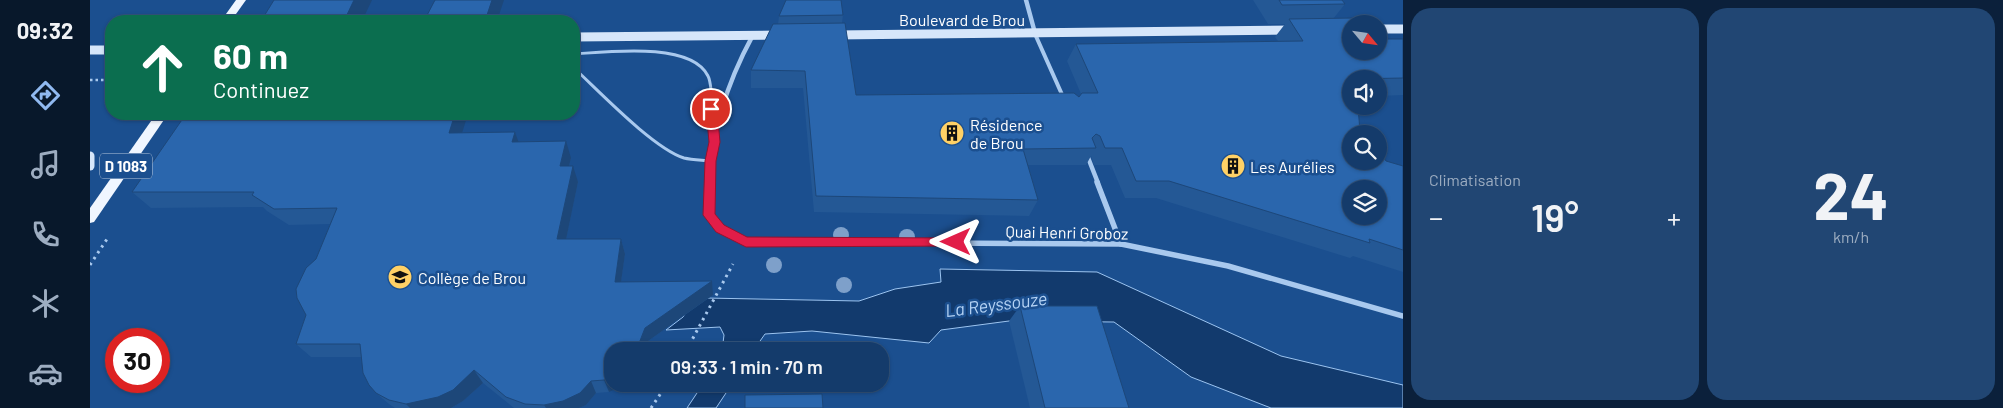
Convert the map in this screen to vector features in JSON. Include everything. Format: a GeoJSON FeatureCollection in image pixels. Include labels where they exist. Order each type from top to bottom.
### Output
{"type":"FeatureCollection","features":[{"type":"Feature","properties":{"kind":"main road"},"geometry":{"type":"LineString","coordinates":[[230,15],[241,0]]}},
{"type":"Feature","properties":{"kind":"main road"},"geometry":{"type":"LineString","coordinates":[[1388,29],[1403,29]]}},
{"type":"Feature","properties":{"kind":"main road","name":"Boulevard de Brou"},"geometry":{"type":"LineString","coordinates":[[821,35],[1306,30]]}},
{"type":"Feature","properties":{"kind":"main road"},"geometry":{"type":"LineString","coordinates":[[580,38],[792,35]]}},
{"type":"Feature","properties":{"kind":"main road"},"geometry":{"type":"LineString","coordinates":[[90,50],[105,50]]}},
{"type":"Feature","properties":{"kind":"main road","name":"D 1083"},"geometry":{"type":"LineString","coordinates":[[90,218],[158,120]]}},
{"type":"Feature","properties":{"kind":"main road"},"geometry":{"type":"LineString","coordinates":[[90,156],[90,166]]}},
{"type":"Feature","properties":{"kind":"street"},"geometry":{"type":"LineString","coordinates":[[1026,0],[1035,34],[1065,102]]}},
{"type":"Feature","properties":{"kind":"street","name":"Quai Henri Groboz"},"geometry":{"type":"LineString","coordinates":[[753,35],[727,87],[711,161],[709,215],[720,228],[746,242],[1121,244],[1171,252],[1228,265],[1403,316]]}},
{"type":"Feature","properties":{"kind":"street"},"geometry":{"type":"LineString","coordinates":[[1086,155],[1121,244]]}},
{"type":"Feature","properties":{"kind":"lane"},"geometry":{"type":"LineString","coordinates":[[580,54],[654,52],[680,55],[699,63],[706,71],[708,77],[714,142]]}},
{"type":"Feature","properties":{"kind":"lane"},"geometry":{"type":"LineString","coordinates":[[580,74],[633,123],[670,152],[686,158],[711,161]]}},
{"type":"Feature","properties":{"kind":"path"},"geometry":{"type":"LineString","coordinates":[[90,80],[105,80]]}},
{"type":"Feature","properties":{"kind":"path"},"geometry":{"type":"LineString","coordinates":[[691,342],[722,283]]}},
{"type":"Feature","properties":{"kind":"path"},"geometry":{"type":"LineString","coordinates":[[651,408],[662,392]]}},
{"type":"Feature","properties":{"kind":"water","name":"La Reyssouze"},"geometry":{"type":"Polygon","coordinates":[[[940,269],[1097,272],[1281,356],[1403,385],[1403,408],[1271,408],[1191,377],[1114,322],[1009,321],[941,330],[929,343],[812,331],[765,334],[759,342],[723,342],[724,335],[720,327],[666,330],[683,317],[692,301],[705,298],[859,301],[895,289],[941,282],[940,269]]]}},
{"type":"Feature","properties":{"kind":"water"},"geometry":{"type":"Polygon","coordinates":[[[698,392],[727,392],[716,408],[687,408],[698,392]]]}},
{"type":"Feature","properties":{"kind":"building"},"geometry":{"type":"Polygon","coordinates":[[[274,0],[354,0],[347,15],[265,15],[274,0]]]}},
{"type":"Feature","properties":{"kind":"building"},"geometry":{"type":"Polygon","coordinates":[[[435,0],[492,0],[487,15],[427,15],[435,0]]]}},
{"type":"Feature","properties":{"kind":"building"},"geometry":{"type":"Polygon","coordinates":[[[786,0],[841,0],[843,15],[779,16],[786,0]]]}},
{"type":"Feature","properties":{"kind":"building"},"geometry":{"type":"Polygon","coordinates":[[[1279,0],[1342,0],[1345,4],[1282,5],[1279,0]]]}},
{"type":"Feature","properties":{"kind":"building"},"geometry":{"type":"Polygon","coordinates":[[[1342,18],[1342,60],[1388,60],[1388,39],[1403,39],[1403,78],[1387,78],[1387,70],[1342,70],[1342,115],[1359,115],[1359,125],[1342,125],[1342,170],[1387,170],[1387,161],[1403,166],[1403,250],[1369,239],[1370,243],[1169,181],[1136,181],[1122,148],[1105,148],[1100,136],[1096,134],[1092,138],[1096,148],[1023,149],[1038,200],[816,196],[805,71],[751,70],[773,24],[845,23],[856,95],[1074,93],[1079,97],[1082,93],[1098,93],[1076,44],[1303,41],[1289,19],[1342,18]]]}},
{"type":"Feature","properties":{"kind":"building"},"geometry":{"type":"Polygon","coordinates":[[[182,120],[453,120],[449,133],[515,132],[512,142],[566,141],[560,166],[573,166],[557,239],[621,239],[615,282],[712,281],[645,328],[640,342],[604,342],[604,380],[591,381],[580,393],[563,401],[544,405],[525,404],[506,397],[474,370],[453,390],[438,397],[406,404],[389,400],[376,393],[369,385],[363,373],[360,344],[296,344],[306,315],[297,298],[296,289],[306,268],[316,259],[337,208],[274,209],[252,195],[254,192],[132,192],[182,120]]]}},
{"type":"Feature","properties":{"kind":"building"},"geometry":{"type":"Polygon","coordinates":[[[1020,306],[1097,306],[1129,408],[1045,408],[1020,306]]]}},
{"type":"Feature","properties":{"kind":"building"},"geometry":{"type":"Polygon","coordinates":[[[822,394],[823,408],[745,408],[745,395],[822,394]]]}},
{"type":"Feature","properties":{"kind":"place","name":"Résidence de Brou"},"geometry":{"type":"Point","coordinates":[952,133]}},
{"type":"Feature","properties":{"kind":"place","name":"Les Aurélies"},"geometry":{"type":"Point","coordinates":[1233,166]}},
{"type":"Feature","properties":{"kind":"place","name":"Collège de Brou"},"geometry":{"type":"Point","coordinates":[400,277]}},
{"type":"Feature","properties":{"kind":"route"},"geometry":{"type":"LineString","coordinates":[[711,109],[714,142],[711,161],[709,215],[720,228],[746,242],[956,242]]}}]}
